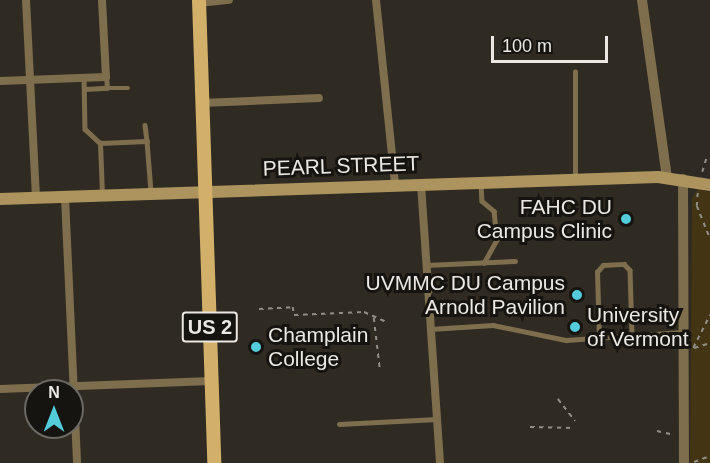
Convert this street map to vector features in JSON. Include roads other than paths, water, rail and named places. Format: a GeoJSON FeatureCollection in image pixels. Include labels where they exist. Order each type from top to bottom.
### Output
{"type":"FeatureCollection","features":[{"type":"Feature","properties":{"kind":"main road","name":"US 2"},"geometry":{"type":"LineString","coordinates":[[199,1],[213,463]]}},
{"type":"Feature","properties":{"kind":"main road","name":"PEARL STREET"},"geometry":{"type":"LineString","coordinates":[[0,199],[205,190],[575,179],[667,177],[703,183]]}},
{"type":"Feature","properties":{"kind":"street"},"geometry":{"type":"LineString","coordinates":[[26,0],[36,198]]}},
{"type":"Feature","properties":{"kind":"street"},"geometry":{"type":"LineString","coordinates":[[0,81],[106,77],[102,0]]}},
{"type":"Feature","properties":{"kind":"street"},"geometry":{"type":"LineString","coordinates":[[199,1],[229,0]]}},
{"type":"Feature","properties":{"kind":"street"},"geometry":{"type":"LineString","coordinates":[[376,0],[394,184]]}},
{"type":"Feature","properties":{"kind":"street"},"geometry":{"type":"LineString","coordinates":[[642,0],[667,177]]}},
{"type":"Feature","properties":{"kind":"street"},"geometry":{"type":"LineString","coordinates":[[202,103],[319,98]]}},
{"type":"Feature","properties":{"kind":"street"},"geometry":{"type":"LineString","coordinates":[[683,179],[686,332],[684,463]]}},
{"type":"Feature","properties":{"kind":"street"},"geometry":{"type":"LineString","coordinates":[[421,184],[440,463]]}},
{"type":"Feature","properties":{"kind":"street"},"geometry":{"type":"LineString","coordinates":[[65,197],[74,379]]}},
{"type":"Feature","properties":{"kind":"street"},"geometry":{"type":"LineString","coordinates":[[84,386],[211,381]]}},
{"type":"Feature","properties":{"kind":"street"},"geometry":{"type":"LineString","coordinates":[[0,389],[24,388]]}},
{"type":"Feature","properties":{"kind":"street"},"geometry":{"type":"LineString","coordinates":[[76,439],[77,463]]}},
{"type":"Feature","properties":{"kind":"lane"},"geometry":{"type":"LineString","coordinates":[[575,72],[575,179]]}},
{"type":"Feature","properties":{"kind":"lane"},"geometry":{"type":"LineString","coordinates":[[106,77],[107,88]]}},
{"type":"Feature","properties":{"kind":"lane"},"geometry":{"type":"LineString","coordinates":[[84,78],[85,129],[100,143],[102,195]]}},
{"type":"Feature","properties":{"kind":"lane"},"geometry":{"type":"LineString","coordinates":[[85,89],[128,88]]}},
{"type":"Feature","properties":{"kind":"lane"},"geometry":{"type":"LineString","coordinates":[[146,125],[151,193]]}},
{"type":"Feature","properties":{"kind":"lane"},"geometry":{"type":"LineString","coordinates":[[100,143],[147,141]]}},
{"type":"Feature","properties":{"kind":"lane"},"geometry":{"type":"LineString","coordinates":[[482,182],[482,201],[494,211],[496,245],[484,263]]}},
{"type":"Feature","properties":{"kind":"lane"},"geometry":{"type":"LineString","coordinates":[[426,265],[515,261]]}},
{"type":"Feature","properties":{"kind":"lane"},"geometry":{"type":"LineString","coordinates":[[599,339],[597,272],[603,265],[624,264],[630,270],[632,333]]}},
{"type":"Feature","properties":{"kind":"lane"},"geometry":{"type":"LineString","coordinates":[[430,329],[493,325],[547,339],[599,339],[632,333],[686,332]]}},
{"type":"Feature","properties":{"kind":"lane"},"geometry":{"type":"LineString","coordinates":[[339,424],[436,419]]}},
{"type":"Feature","properties":{"kind":"place","name":"FAHC DU Campus Clinic"},"geometry":{"type":"Point","coordinates":[626,219]}},
{"type":"Feature","properties":{"kind":"place","name":"UVMMC DU Campus Arnold Pavilion"},"geometry":{"type":"Point","coordinates":[577,295]}},
{"type":"Feature","properties":{"kind":"place","name":"University of Vermont"},"geometry":{"type":"Point","coordinates":[575,327]}},
{"type":"Feature","properties":{"kind":"place","name":"Champlain College"},"geometry":{"type":"Point","coordinates":[256,347]}}]}
